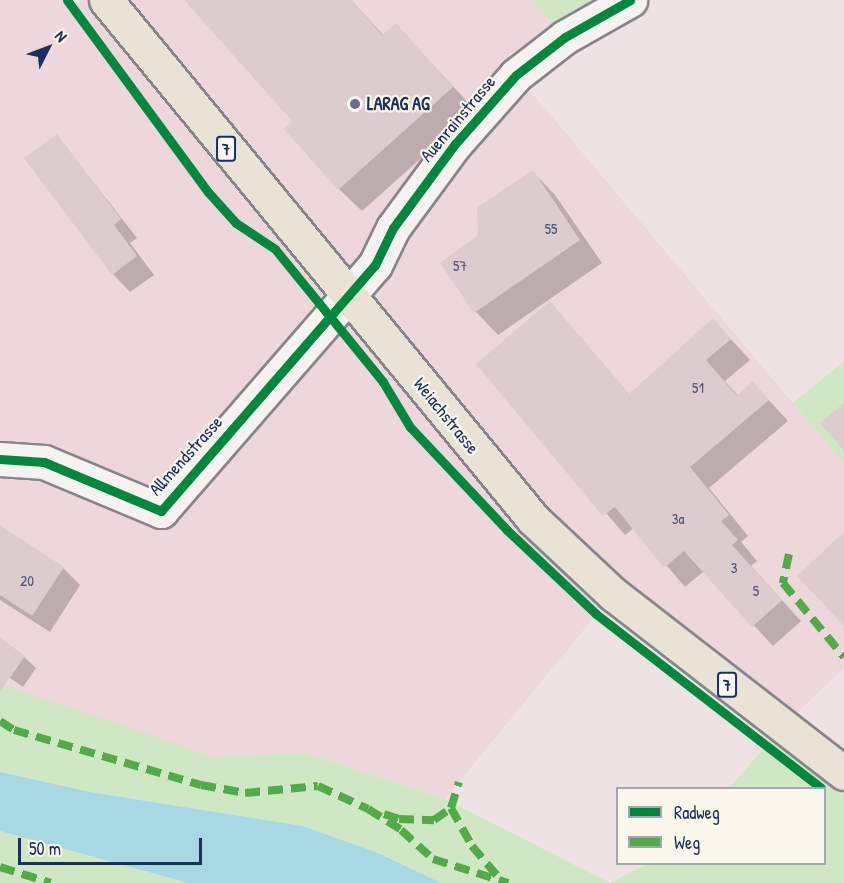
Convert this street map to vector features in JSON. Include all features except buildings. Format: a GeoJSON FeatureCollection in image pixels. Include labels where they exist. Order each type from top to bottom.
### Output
{"type":"FeatureCollection","features":[{"type":"Feature","properties":{"kind":"main road","name":"Weiachstrasse"},"geometry":{"type":"LineString","coordinates":[[106,0],[534,519],[613,594],[844,773]]}},
{"type":"Feature","properties":{"kind":"street","name":"Auenrainstrasse"},"geometry":{"type":"LineString","coordinates":[[348,296],[375,265],[393,228],[455,144],[516,75],[565,37],[630,0]]}},
{"type":"Feature","properties":{"kind":"street","name":"Allmendstrasse"},"geometry":{"type":"LineString","coordinates":[[0,459],[44,462],[161,511],[348,296]]}},
{"type":"Feature","properties":{"kind":"shaded area"},"geometry":{"type":"Polygon","coordinates":[[[0,0],[67,0],[72,8],[82,0],[532,0],[565,37],[517,75],[844,464],[844,668],[782,727],[613,594],[445,799],[306,753],[215,757],[21,694],[0,684],[0,0]]]}},
{"type":"Feature","properties":{"kind":"green space"},"geometry":{"type":"Polygon","coordinates":[[[532,0],[630,0],[565,37],[532,0]]]}},
{"type":"Feature","properties":{"kind":"green space"},"geometry":{"type":"Polygon","coordinates":[[[844,361],[844,464],[793,403],[844,361]]]}},
{"type":"Feature","properties":{"kind":"green space"},"geometry":{"type":"Polygon","coordinates":[[[0,684],[215,757],[306,753],[445,799],[610,883],[441,883],[378,853],[303,826],[90,792],[0,772],[0,684]]]}},
{"type":"Feature","properties":{"kind":"green space"},"geometry":{"type":"Polygon","coordinates":[[[782,727],[844,773],[844,883],[610,883],[645,865],[826,865],[826,787],[730,787],[782,727]]]}},
{"type":"Feature","properties":{"kind":"green space"},"geometry":{"type":"Polygon","coordinates":[[[0,831],[76,852],[188,883],[0,883],[0,831]]]}},
{"type":"Feature","properties":{"kind":"water"},"geometry":{"type":"Polygon","coordinates":[[[0,772],[90,792],[303,826],[378,853],[441,883],[188,883],[0,831],[0,772]]]}},
{"type":"Feature","properties":{"kind":"marked path"},"geometry":{"type":"LineString","coordinates":[[789,554],[783,583],[844,657]]}},
{"type":"Feature","properties":{"kind":"marked path"},"geometry":{"type":"LineString","coordinates":[[0,721],[14,730],[201,785],[245,793],[318,786],[368,809],[401,830],[433,859],[508,883]]}},
{"type":"Feature","properties":{"kind":"marked path"},"geometry":{"type":"LineString","coordinates":[[384,814],[399,819],[434,820],[451,808],[459,782]]}},
{"type":"Feature","properties":{"kind":"marked path"},"geometry":{"type":"LineString","coordinates":[[451,808],[472,846],[500,879]]}},
{"type":"Feature","properties":{"kind":"marked path"},"geometry":{"type":"LineString","coordinates":[[0,867],[51,883]]}},
{"type":"Feature","properties":{"kind":"cycle path"},"geometry":{"type":"LineString","coordinates":[[67,0],[208,192],[236,223],[275,249],[383,382],[410,427],[507,530],[596,614],[820,787]]}},
{"type":"Feature","properties":{"kind":"cycle path"},"geometry":{"type":"LineString","coordinates":[[0,459],[44,462],[161,511],[375,265],[393,228],[455,144],[516,75],[565,37],[630,0]]}},
{"type":"Feature","properties":{"kind":"place","name":"LARAG AG"},"geometry":{"type":"Point","coordinates":[355,104]}}]}
